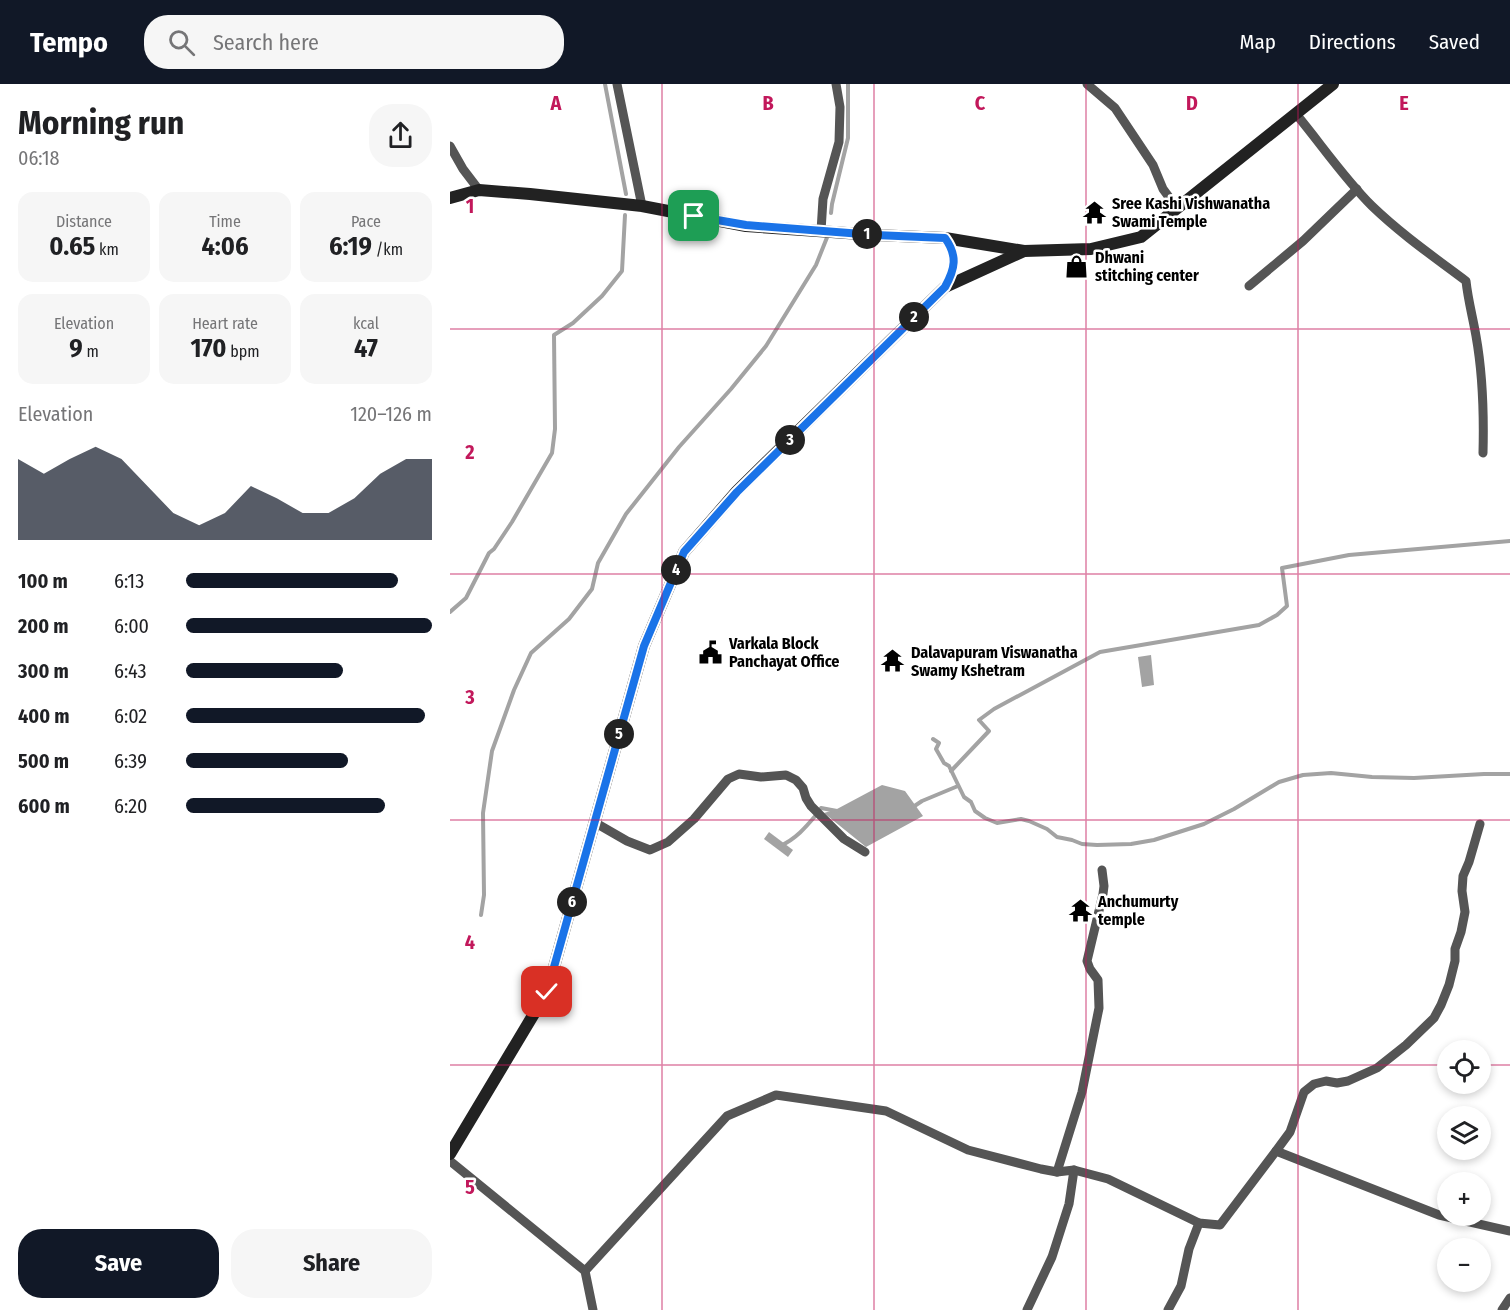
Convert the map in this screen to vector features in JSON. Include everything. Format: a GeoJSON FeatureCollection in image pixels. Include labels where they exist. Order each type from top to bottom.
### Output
{"type":"FeatureCollection","features":[{"type":"Feature","properties":{"kind":"main road"},"geometry":{"type":"LineString","coordinates":[[450,198],[479,190],[642,206],[746,225],[945,238],[1024,251],[1091,249],[1142,237],[1333,84]]}},
{"type":"Feature","properties":{"kind":"main road"},"geometry":{"type":"LineString","coordinates":[[450,1154],[547,992],[644,646],[684,552],[737,492],[945,287],[1024,251]]}},
{"type":"Feature","properties":{"kind":"street"},"geometry":{"type":"LineString","coordinates":[[616,84],[642,206]]}},
{"type":"Feature","properties":{"kind":"street"},"geometry":{"type":"LineString","coordinates":[[821,231],[823,199],[839,142],[840,107],[836,84]]}},
{"type":"Feature","properties":{"kind":"street"},"geometry":{"type":"LineString","coordinates":[[1087,84],[1115,108],[1153,165],[1163,189],[1177,208]]}},
{"type":"Feature","properties":{"kind":"street"},"geometry":{"type":"LineString","coordinates":[[1296,114],[1372,206],[1425,251],[1466,281],[1482,381],[1483,453]]}},
{"type":"Feature","properties":{"kind":"street"},"geometry":{"type":"LineString","coordinates":[[450,146],[463,169],[479,190]]}},
{"type":"Feature","properties":{"kind":"street"},"geometry":{"type":"LineString","coordinates":[[1248,286],[1303,241],[1357,189]]}},
{"type":"Feature","properties":{"kind":"street"},"geometry":{"type":"LineString","coordinates":[[945,238],[954,253],[954,266],[945,287]]}},
{"type":"Feature","properties":{"kind":"street"},"geometry":{"type":"LineString","coordinates":[[594,822],[627,841],[650,850],[668,842],[694,819],[728,779],[739,774],[761,777],[786,775],[796,780],[803,788],[812,807],[844,839],[865,852]]}},
{"type":"Feature","properties":{"kind":"street"},"geometry":{"type":"LineString","coordinates":[[585,1271],[727,1116],[776,1095],[886,1111],[968,1150],[1057,1172],[1074,1170],[1108,1179],[1199,1222],[1220,1225],[1290,1132],[1304,1092],[1314,1084],[1348,1081],[1377,1068],[1406,1045],[1434,1018],[1449,985],[1455,961],[1455,949],[1465,912],[1462,891],[1463,876],[1480,824]]}},
{"type":"Feature","properties":{"kind":"street"},"geometry":{"type":"LineString","coordinates":[[1057,1172],[1082,1092],[1099,1008],[1098,980],[1087,962],[1103,894],[1102,870]]}},
{"type":"Feature","properties":{"kind":"street"},"geometry":{"type":"LineString","coordinates":[[1276,1151],[1439,1215],[1510,1231]]}},
{"type":"Feature","properties":{"kind":"street"},"geometry":{"type":"LineString","coordinates":[[450,1161],[585,1271],[593,1310]]}},
{"type":"Feature","properties":{"kind":"street"},"geometry":{"type":"LineString","coordinates":[[1026,1310],[1052,1257],[1069,1204],[1074,1170]]}},
{"type":"Feature","properties":{"kind":"street"},"geometry":{"type":"LineString","coordinates":[[1168,1310],[1181,1286],[1189,1250],[1199,1222]]}},
{"type":"Feature","properties":{"kind":"street"},"geometry":{"type":"LineString","coordinates":[[1502,1310],[1510,1298]]}},
{"type":"Feature","properties":{"kind":"shaded area"},"geometry":{"type":"Polygon","coordinates":[[[1151,655],[1154,685],[1142,687],[1138,657],[1151,655]]]}},
{"type":"Feature","properties":{"kind":"shaded area"},"geometry":{"type":"Polygon","coordinates":[[[882,785],[905,791],[923,816],[866,847],[824,813],[837,809],[882,785]]]}},
{"type":"Feature","properties":{"kind":"shaded area"},"geometry":{"type":"Polygon","coordinates":[[[769,832],[793,850],[788,857],[764,839],[769,832]]]}},
{"type":"Feature","properties":{"kind":"waterway"},"geometry":{"type":"LineString","coordinates":[[605,84],[626,194]]}},
{"type":"Feature","properties":{"kind":"waterway"},"geometry":{"type":"LineString","coordinates":[[831,213],[848,138],[848,84]]}},
{"type":"Feature","properties":{"kind":"waterway"},"geometry":{"type":"LineString","coordinates":[[450,612],[466,598],[489,553],[512,522],[552,453],[555,429],[554,335],[573,323],[602,296],[622,271],[625,215]]}},
{"type":"Feature","properties":{"kind":"waterway"},"geometry":{"type":"LineString","coordinates":[[481,915],[484,895],[483,813],[492,751],[514,690],[531,653],[569,619],[592,589],[598,563],[626,514],[679,447],[766,346],[816,265],[828,235]]}},
{"type":"Feature","properties":{"kind":"waterway"},"geometry":{"type":"LineString","coordinates":[[951,771],[989,731],[979,720],[994,709],[1100,652],[1259,625],[1277,615],[1287,606],[1282,568],[1349,555],[1510,541]]}},
{"type":"Feature","properties":{"kind":"waterway"},"geometry":{"type":"LineString","coordinates":[[933,739],[939,743],[936,749],[944,763],[949,766],[964,797],[971,802],[975,811],[985,818],[997,823],[1021,819],[1047,829],[1057,837],[1082,844],[1097,845],[1131,844],[1154,840],[1204,824],[1279,782],[1303,775],[1331,773],[1414,778],[1510,774]]}},
{"type":"Feature","properties":{"kind":"waterway"},"geometry":{"type":"LineString","coordinates":[[913,807],[958,786]]}},
{"type":"Feature","properties":{"kind":"waterway"},"geometry":{"type":"LineString","coordinates":[[819,811],[821,808],[837,811]]}},
{"type":"Feature","properties":{"kind":"waterway"},"geometry":{"type":"LineString","coordinates":[[780,846],[796,836],[817,814]]}},
{"type":"Feature","properties":{"kind":"place","name":"Sree Kashi Vishwanatha Swami Temple"},"geometry":{"type":"Point","coordinates":[1094,212]}},
{"type":"Feature","properties":{"kind":"place","name":"Dhwani stitching center"},"geometry":{"type":"Point","coordinates":[1077,266]}},
{"type":"Feature","properties":{"kind":"place","name":"Varkala Block Panchayat Office"},"geometry":{"type":"Point","coordinates":[711,652]}},
{"type":"Feature","properties":{"kind":"place","name":"Dalavapuram Viswanatha Swamy Kshetram"},"geometry":{"type":"Point","coordinates":[893,661]}},
{"type":"Feature","properties":{"kind":"place","name":"Anchumurty temple"},"geometry":{"type":"Point","coordinates":[1080,910]}},
{"type":"Feature","properties":{"kind":"route"},"geometry":{"type":"LineString","coordinates":[[547,992],[644,646],[684,552],[737,492],[945,287],[954,266],[954,253],[945,238],[746,225],[694,216]]}}]}
